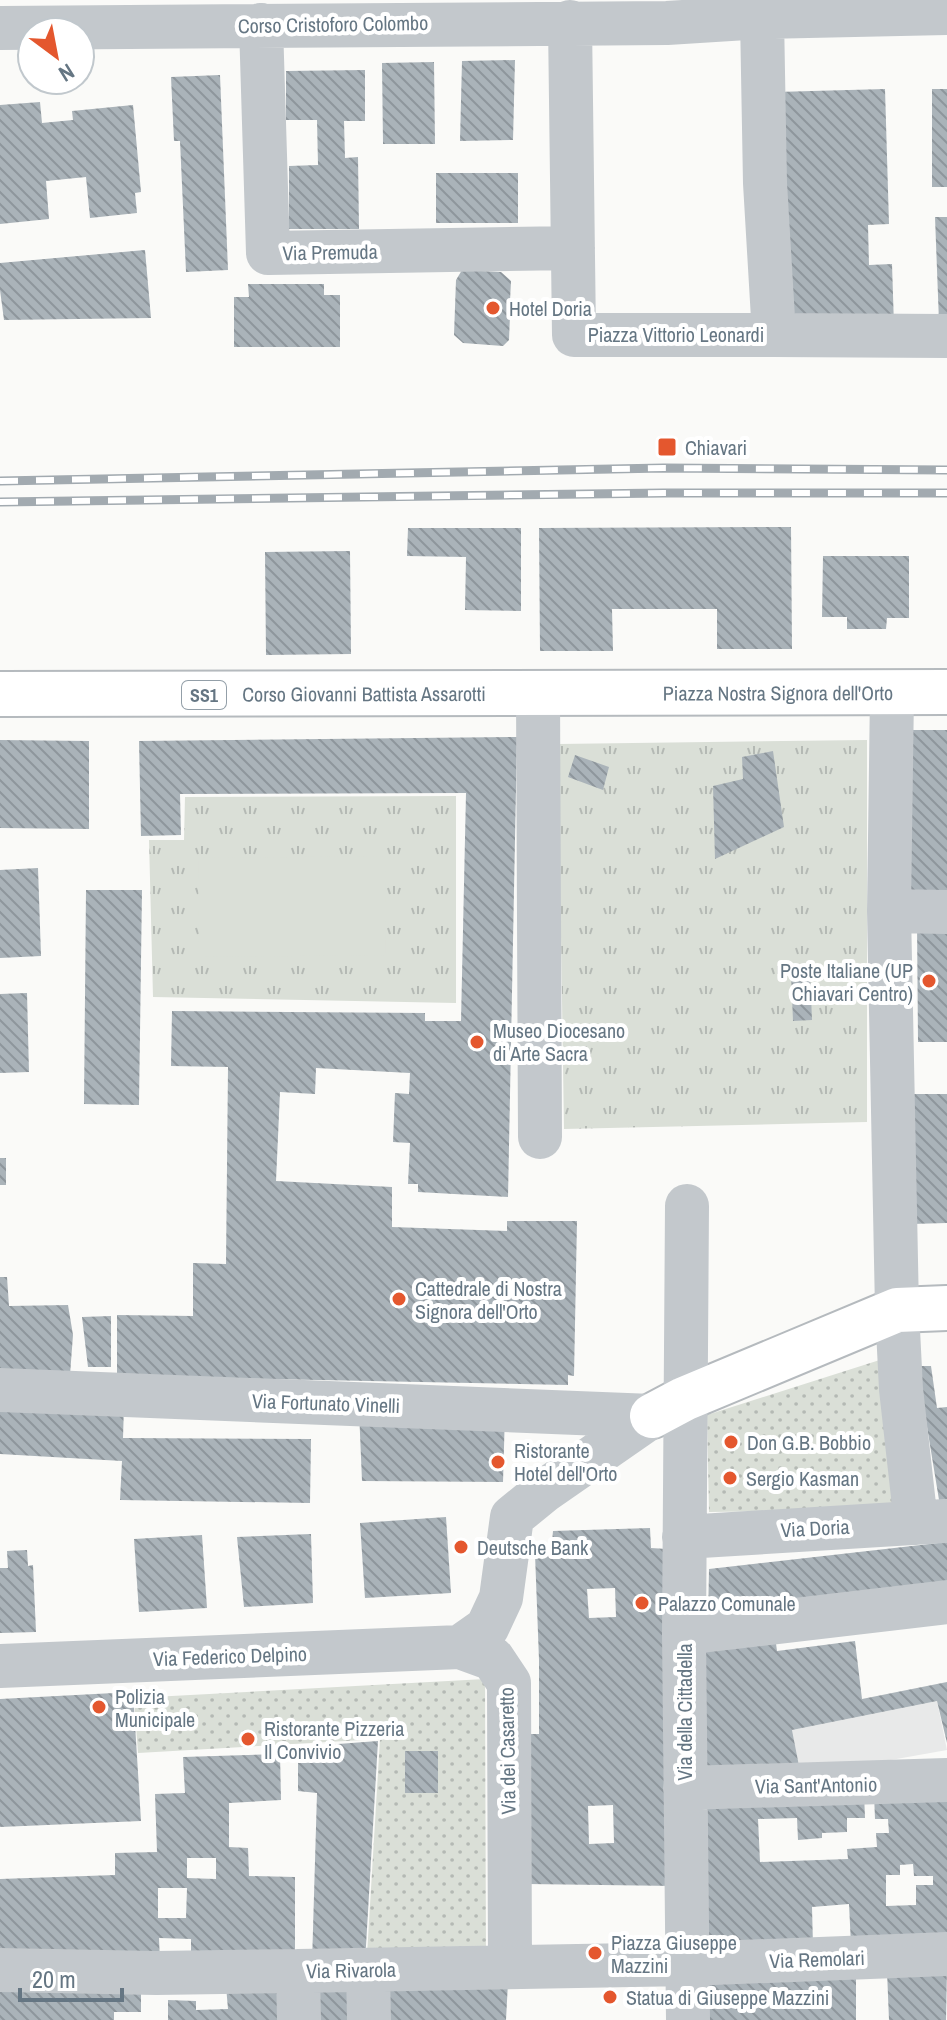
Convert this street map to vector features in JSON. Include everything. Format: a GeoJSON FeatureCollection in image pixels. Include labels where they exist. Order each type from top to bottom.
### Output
{"type":"FeatureCollection","features":[{"type":"Feature","properties":{"kind":"main road"},"geometry":{"type":"LineString","coordinates":[[892,693],[947,692]]}},
{"type":"Feature","properties":{"kind":"main road","name":"Piazza Nostra Signora dell'Orto"},"geometry":{"type":"LineString","coordinates":[[538,693],[892,693]]}},
{"type":"Feature","properties":{"kind":"main road","name":"Corso Giovanni Battista Assarotti"},"geometry":{"type":"LineString","coordinates":[[0,694],[538,693]]}},
{"type":"Feature","properties":{"kind":"main road"},"geometry":{"type":"LineString","coordinates":[[668,1408],[897,1310],[947,1308]]}},
{"type":"Feature","properties":{"kind":"street","name":"Corso Cristoforo Colombo"},"geometry":{"type":"LineString","coordinates":[[0,28],[570,22],[667,11],[762,17],[947,13]]}},
{"type":"Feature","properties":{"kind":"street","name":"Piazza Vittorio Leonardi"},"geometry":{"type":"LineString","coordinates":[[570,22],[574,335],[774,335],[765,183],[762,17]]}},
{"type":"Feature","properties":{"kind":"street","name":"Via Premuda"},"geometry":{"type":"LineString","coordinates":[[261,25],[268,253],[573,248]]}},
{"type":"Feature","properties":{"kind":"street"},"geometry":{"type":"LineString","coordinates":[[774,335],[947,336]]}},
{"type":"Feature","properties":{"kind":"street"},"geometry":{"type":"LineString","coordinates":[[538,693],[540,1137]]}},
{"type":"Feature","properties":{"kind":"street","name":"Piazza Nostra Signora dell'Orto"},"geometry":{"type":"LineString","coordinates":[[892,693],[889,911],[897,1310],[901,1389],[932,1522]]}},
{"type":"Feature","properties":{"kind":"street"},"geometry":{"type":"LineString","coordinates":[[889,911],[947,912]]}},
{"type":"Feature","properties":{"kind":"street"},"geometry":{"type":"LineString","coordinates":[[684,1537],[668,1408],[687,1206]]}},
{"type":"Feature","properties":{"kind":"street","name":"Via Fortunato Vinelli"},"geometry":{"type":"LineString","coordinates":[[0,1390],[668,1408]]}},
{"type":"Feature","properties":{"kind":"street"},"geometry":{"type":"LineString","coordinates":[[460,1647],[487,1628],[501,1598],[512,1517],[544,1491],[668,1408]]}},
{"type":"Feature","properties":{"kind":"street","name":"Via Doria"},"geometry":{"type":"LineString","coordinates":[[684,1537],[932,1522]]}},
{"type":"Feature","properties":{"kind":"street","name":"Via della Cittadella"},"geometry":{"type":"LineString","coordinates":[[684,1537],[688,2020]]}},
{"type":"Feature","properties":{"kind":"street"},"geometry":{"type":"LineString","coordinates":[[684,1633],[947,1602]]}},
{"type":"Feature","properties":{"kind":"street","name":"Via Federico Delpino"},"geometry":{"type":"LineString","coordinates":[[0,1666],[460,1647]]}},
{"type":"Feature","properties":{"kind":"street","name":"Via dei Casaretto"},"geometry":{"type":"LineString","coordinates":[[460,1647],[493,1659],[509,1683],[510,1966]]}},
{"type":"Feature","properties":{"kind":"street","name":"Via Sant'Antonio"},"geometry":{"type":"LineString","coordinates":[[685,1788],[947,1780]]}},
{"type":"Feature","properties":{"kind":"street","name":"Via Remolari"},"geometry":{"type":"LineString","coordinates":[[688,1964],[947,1954]]}},
{"type":"Feature","properties":{"kind":"street"},"geometry":{"type":"LineString","coordinates":[[510,1966],[688,1964]]}},
{"type":"Feature","properties":{"kind":"street","name":"Via Rivarola"},"geometry":{"type":"LineString","coordinates":[[0,1970],[156,1973],[510,1966]]}},
{"type":"Feature","properties":{"kind":"street"},"geometry":{"type":"LineString","coordinates":[[368,1970],[369,2020]]}},
{"type":"Feature","properties":{"kind":"street"},"geometry":{"type":"LineString","coordinates":[[298,1971],[299,2020]]}},
{"type":"Feature","properties":{"kind":"shaded area"},"geometry":{"type":"Polygon","coordinates":[[[937,1701],[947,1750],[801,1776],[792,1730],[937,1701]]]}},
{"type":"Feature","properties":{"kind":"green space"},"geometry":{"type":"Polygon","coordinates":[[[867,740],[867,1122],[564,1129],[558,744],[867,740]]]}},
{"type":"Feature","properties":{"kind":"green space"},"geometry":{"type":"Polygon","coordinates":[[[456,796],[456,1003],[153,997],[149,840],[184,840],[185,797],[456,796]]]}},
{"type":"Feature","properties":{"kind":"green space"},"geometry":{"type":"Polygon","coordinates":[[[385,856],[386,955],[199,957],[198,858],[385,856]]]}},
{"type":"Feature","properties":{"kind":"green space"},"geometry":{"type":"Polygon","coordinates":[[[886,1358],[899,1509],[709,1512],[707,1415],[886,1358]]]}},
{"type":"Feature","properties":{"kind":"green space"},"geometry":{"type":"Polygon","coordinates":[[[485,1679],[486,1956],[367,1955],[380,1739],[138,1753],[134,1698],[485,1679]]]}},
{"type":"Feature","properties":{"kind":"building"},"geometry":{"type":"Polygon","coordinates":[[[515,60],[513,140],[460,141],[462,61],[515,60]]]}},
{"type":"Feature","properties":{"kind":"building"},"geometry":{"type":"Polygon","coordinates":[[[434,62],[435,144],[383,144],[382,63],[434,62]]]}},
{"type":"Feature","properties":{"kind":"building"},"geometry":{"type":"Polygon","coordinates":[[[365,70],[365,121],[344,121],[345,158],[358,157],[359,229],[289,229],[289,166],[318,165],[317,120],[286,120],[286,71],[365,70]]]}},
{"type":"Feature","properties":{"kind":"building"},"geometry":{"type":"Polygon","coordinates":[[[220,75],[228,270],[186,272],[180,141],[174,141],[171,77],[220,75]]]}},
{"type":"Feature","properties":{"kind":"building"},"geometry":{"type":"Polygon","coordinates":[[[885,89],[889,224],[868,225],[869,265],[892,264],[894,326],[782,328],[776,92],[885,89]]]}},
{"type":"Feature","properties":{"kind":"building"},"geometry":{"type":"Polygon","coordinates":[[[932,89],[947,89],[947,187],[932,187],[932,89]]]}},
{"type":"Feature","properties":{"kind":"building"},"geometry":{"type":"Polygon","coordinates":[[[40,102],[42,123],[73,120],[72,111],[133,105],[141,192],[135,193],[137,213],[90,218],[86,177],[46,181],[49,219],[0,224],[0,105],[40,102]]]}},
{"type":"Feature","properties":{"kind":"building"},"geometry":{"type":"Polygon","coordinates":[[[436,173],[518,173],[518,223],[436,223],[436,173]]]}},
{"type":"Feature","properties":{"kind":"building"},"geometry":{"type":"Polygon","coordinates":[[[935,217],[947,217],[947,321],[939,322],[935,217]]]}},
{"type":"Feature","properties":{"kind":"building"},"geometry":{"type":"Polygon","coordinates":[[[145,250],[151,318],[4,320],[0,263],[145,250]]]}},
{"type":"Feature","properties":{"kind":"building","name":"Hotel Doria"},"geometry":{"type":"Polygon","coordinates":[[[462,270],[501,272],[511,281],[510,301],[531,303],[530,316],[510,315],[509,340],[503,346],[463,343],[454,335],[456,280],[462,270]]]}},
{"type":"Feature","properties":{"kind":"building"},"geometry":{"type":"Polygon","coordinates":[[[248,284],[324,284],[324,295],[340,295],[340,347],[234,347],[234,297],[249,297],[248,284]]]}},
{"type":"Feature","properties":{"kind":"building"},"geometry":{"type":"Polygon","coordinates":[[[791,527],[792,649],[717,649],[717,609],[612,609],[613,651],[540,651],[539,528],[791,527]]]}},
{"type":"Feature","properties":{"kind":"building"},"geometry":{"type":"Polygon","coordinates":[[[408,528],[521,528],[521,611],[465,610],[466,557],[407,556],[408,528]]]}},
{"type":"Feature","properties":{"kind":"building"},"geometry":{"type":"Polygon","coordinates":[[[350,551],[351,654],[266,655],[265,552],[350,551]]]}},
{"type":"Feature","properties":{"kind":"building"},"geometry":{"type":"Polygon","coordinates":[[[823,556],[909,556],[909,618],[887,618],[886,629],[847,629],[847,617],[822,617],[823,556]]]}},
{"type":"Feature","properties":{"kind":"building"},"geometry":{"type":"Polygon","coordinates":[[[906,730],[947,730],[947,899],[908,899],[906,730]]]}},
{"type":"Feature","properties":{"kind":"building"},"geometry":{"type":"Polygon","coordinates":[[[517,737],[508,1197],[418,1192],[418,1184],[408,1184],[410,1143],[393,1142],[395,1093],[409,1094],[410,1073],[316,1068],[315,1094],[280,1092],[276,1181],[392,1187],[392,1227],[507,1231],[507,1221],[577,1221],[574,1376],[568,1375],[568,1385],[117,1376],[117,1315],[193,1316],[193,1263],[226,1264],[228,1067],[171,1066],[172,1011],[425,1013],[425,1021],[461,1021],[466,793],[180,794],[181,835],[141,836],[139,741],[517,737]]]}},
{"type":"Feature","properties":{"kind":"building"},"geometry":{"type":"Polygon","coordinates":[[[0,740],[89,741],[89,829],[0,828],[0,740]]]}},
{"type":"Feature","properties":{"kind":"building"},"geometry":{"type":"Polygon","coordinates":[[[773,751],[784,827],[715,859],[713,786],[743,779],[742,757],[773,751]]]}},
{"type":"Feature","properties":{"kind":"building"},"geometry":{"type":"Polygon","coordinates":[[[575,755],[609,767],[603,790],[568,777],[575,755]]]}},
{"type":"Feature","properties":{"kind":"building"},"geometry":{"type":"Polygon","coordinates":[[[38,868],[41,956],[0,958],[0,870],[38,868]]]}},
{"type":"Feature","properties":{"kind":"building"},"geometry":{"type":"Polygon","coordinates":[[[86,890],[142,890],[139,1105],[84,1104],[86,890]]]}},
{"type":"Feature","properties":{"kind":"building"},"geometry":{"type":"Polygon","coordinates":[[[917,921],[947,922],[947,1042],[918,1042],[917,921]]]}},
{"type":"Feature","properties":{"kind":"building"},"geometry":{"type":"Polygon","coordinates":[[[810,970],[812,1020],[793,1021],[791,972],[810,970]]]}},
{"type":"Feature","properties":{"kind":"building"},"geometry":{"type":"Polygon","coordinates":[[[27,993],[29,1072],[0,1073],[0,994],[27,993]]]}},
{"type":"Feature","properties":{"kind":"building"},"geometry":{"type":"Polygon","coordinates":[[[910,1094],[947,1094],[947,1223],[911,1224],[910,1094]]]}},
{"type":"Feature","properties":{"kind":"building"},"geometry":{"type":"Polygon","coordinates":[[[0,1158],[6,1158],[6,1185],[0,1185],[0,1158]]]}},
{"type":"Feature","properties":{"kind":"building"},"geometry":{"type":"Polygon","coordinates":[[[0,1277],[7,1277],[9,1306],[68,1305],[73,1335],[70,1375],[0,1373],[0,1277]]]}},
{"type":"Feature","properties":{"kind":"building"},"geometry":{"type":"Polygon","coordinates":[[[111,1316],[111,1367],[88,1367],[82,1317],[111,1316]]]}},
{"type":"Feature","properties":{"kind":"building"},"geometry":{"type":"Polygon","coordinates":[[[917,1366],[931,1366],[937,1408],[947,1407],[947,1511],[941,1512],[917,1366]]]}},
{"type":"Feature","properties":{"kind":"building"},"geometry":{"type":"Polygon","coordinates":[[[0,1405],[124,1405],[123,1438],[311,1439],[310,1503],[120,1500],[122,1461],[0,1454],[0,1405]]]}},
{"type":"Feature","properties":{"kind":"building"},"geometry":{"type":"Polygon","coordinates":[[[359,1410],[505,1412],[503,1482],[362,1481],[359,1410]]]}},
{"type":"Feature","properties":{"kind":"building"},"geometry":{"type":"Polygon","coordinates":[[[446,1517],[451,1593],[365,1598],[360,1523],[446,1517]]]}},
{"type":"Feature","properties":{"kind":"building"},"geometry":{"type":"Polygon","coordinates":[[[650,1528],[651,1548],[667,1549],[676,1886],[527,1884],[528,1734],[539,1734],[535,1554],[551,1553],[553,1531],[650,1528]],[[615,1588],[587,1589],[589,1618],[616,1617],[615,1588]],[[613,1805],[588,1806],[589,1844],[614,1843],[613,1805]]]}},
{"type":"Feature","properties":{"kind":"building"},"geometry":{"type":"Polygon","coordinates":[[[311,1534],[313,1603],[244,1607],[237,1537],[311,1534]]]}},
{"type":"Feature","properties":{"kind":"building"},"geometry":{"type":"Polygon","coordinates":[[[202,1535],[207,1608],[139,1612],[134,1539],[202,1535]]]}},
{"type":"Feature","properties":{"kind":"building"},"geometry":{"type":"Polygon","coordinates":[[[947,1542],[947,1591],[708,1620],[709,1569],[947,1542]]]}},
{"type":"Feature","properties":{"kind":"building"},"geometry":{"type":"Polygon","coordinates":[[[27,1550],[28,1566],[33,1565],[36,1632],[0,1633],[0,1568],[8,1568],[7,1551],[27,1550]]]}},
{"type":"Feature","properties":{"kind":"building"},"geometry":{"type":"Polygon","coordinates":[[[775,1636],[777,1651],[855,1641],[862,1699],[947,1682],[947,1743],[937,1701],[792,1730],[801,1776],[703,1770],[700,1638],[775,1636]]]}},
{"type":"Feature","properties":{"kind":"building"},"geometry":{"type":"Polygon","coordinates":[[[133,1692],[141,1821],[0,1827],[0,1699],[133,1692]]]}},
{"type":"Feature","properties":{"kind":"building"},"geometry":{"type":"Polygon","coordinates":[[[378,1741],[365,1963],[312,1963],[317,1793],[298,1791],[298,1747],[378,1741]]]}},
{"type":"Feature","properties":{"kind":"building"},"geometry":{"type":"Polygon","coordinates":[[[405,1751],[438,1751],[438,1793],[405,1793],[405,1751]]]}},
{"type":"Feature","properties":{"kind":"building"},"geometry":{"type":"Polygon","coordinates":[[[280,1754],[281,1800],[229,1803],[229,1847],[248,1848],[249,1876],[295,1877],[295,1964],[191,1963],[191,1939],[159,1938],[160,1962],[0,1957],[0,1879],[115,1875],[115,1853],[157,1852],[155,1794],[185,1793],[183,1757],[280,1754]],[[187,1858],[187,1878],[216,1879],[216,1858],[187,1858]],[[158,1888],[158,1918],[186,1918],[187,1888],[158,1888]]]}},
{"type":"Feature","properties":{"kind":"building"},"geometry":{"type":"Polygon","coordinates":[[[947,1792],[947,1942],[851,1945],[849,1904],[812,1907],[813,1946],[856,1969],[856,2020],[705,2020],[707,1793],[864,1793],[865,1818],[847,1818],[847,1832],[822,1833],[822,1838],[798,1840],[797,1818],[758,1819],[760,1862],[848,1859],[847,1849],[877,1847],[876,1833],[889,1833],[888,1819],[875,1819],[874,1794],[947,1792]],[[913,1864],[900,1865],[900,1875],[886,1875],[886,1906],[916,1905],[916,1885],[933,1885],[933,1876],[914,1876],[913,1864]]]}},
{"type":"Feature","properties":{"kind":"building"},"geometry":{"type":"Polygon","coordinates":[[[947,1969],[946,2020],[889,2020],[887,1971],[947,1969]]]}},
{"type":"Feature","properties":{"kind":"building"},"geometry":{"type":"Polygon","coordinates":[[[508,1982],[506,2020],[381,2020],[382,1985],[508,1982]]]}},
{"type":"Feature","properties":{"kind":"building"},"geometry":{"type":"Polygon","coordinates":[[[0,1983],[141,1984],[141,2012],[114,2012],[114,2020],[0,2020],[0,1983]]]}},
{"type":"Feature","properties":{"kind":"building"},"geometry":{"type":"Polygon","coordinates":[[[311,1985],[364,1985],[362,2020],[309,2020],[311,1985]]]}},
{"type":"Feature","properties":{"kind":"building"},"geometry":{"type":"Polygon","coordinates":[[[226,1986],[294,1986],[293,2020],[168,2020],[168,2000],[196,2001],[196,2010],[228,2009],[226,1986]]]}},
{"type":"Feature","properties":{"kind":"railway"},"geometry":{"type":"LineString","coordinates":[[0,481],[664,468],[947,470]]}},
{"type":"Feature","properties":{"kind":"railway"},"geometry":{"type":"LineString","coordinates":[[0,502],[664,493],[947,493]]}},
{"type":"Feature","properties":{"kind":"place","name":"Hotel Doria"},"geometry":{"type":"Point","coordinates":[493,308]}},
{"type":"Feature","properties":{"kind":"place","name":"Chiavari"},"geometry":{"type":"Point","coordinates":[667,447]}},
{"type":"Feature","properties":{"kind":"place","name":"Poste Italiane (UP Chiavari Centro)"},"geometry":{"type":"Point","coordinates":[929,981]}},
{"type":"Feature","properties":{"kind":"place","name":"Museo Diocesano di Arte Sacra"},"geometry":{"type":"Point","coordinates":[477,1042]}},
{"type":"Feature","properties":{"kind":"place","name":"Cattedrale di Nostra Signora dell'Orto"},"geometry":{"type":"Point","coordinates":[399,1299]}},
{"type":"Feature","properties":{"kind":"place","name":"Don G.B. Bobbio"},"geometry":{"type":"Point","coordinates":[731,1442]}},
{"type":"Feature","properties":{"kind":"place","name":"Ristorante Hotel dell'Orto"},"geometry":{"type":"Point","coordinates":[498,1462]}},
{"type":"Feature","properties":{"kind":"place","name":"Sergio Kasman"},"geometry":{"type":"Point","coordinates":[730,1478]}},
{"type":"Feature","properties":{"kind":"place","name":"Deutsche Bank"},"geometry":{"type":"Point","coordinates":[461,1547]}},
{"type":"Feature","properties":{"kind":"place","name":"Palazzo Comunale"},"geometry":{"type":"Point","coordinates":[642,1603]}},
{"type":"Feature","properties":{"kind":"place","name":"Polizia Municipale"},"geometry":{"type":"Point","coordinates":[99,1707]}},
{"type":"Feature","properties":{"kind":"place","name":"Ristorante Pizzeria Il Convivio"},"geometry":{"type":"Point","coordinates":[248,1739]}},
{"type":"Feature","properties":{"kind":"place","name":"Piazza Giuseppe Mazzini"},"geometry":{"type":"Point","coordinates":[595,1953]}},
{"type":"Feature","properties":{"kind":"place","name":"Statua di Giuseppe Mazzini"},"geometry":{"type":"Point","coordinates":[610,1997]}}]}
